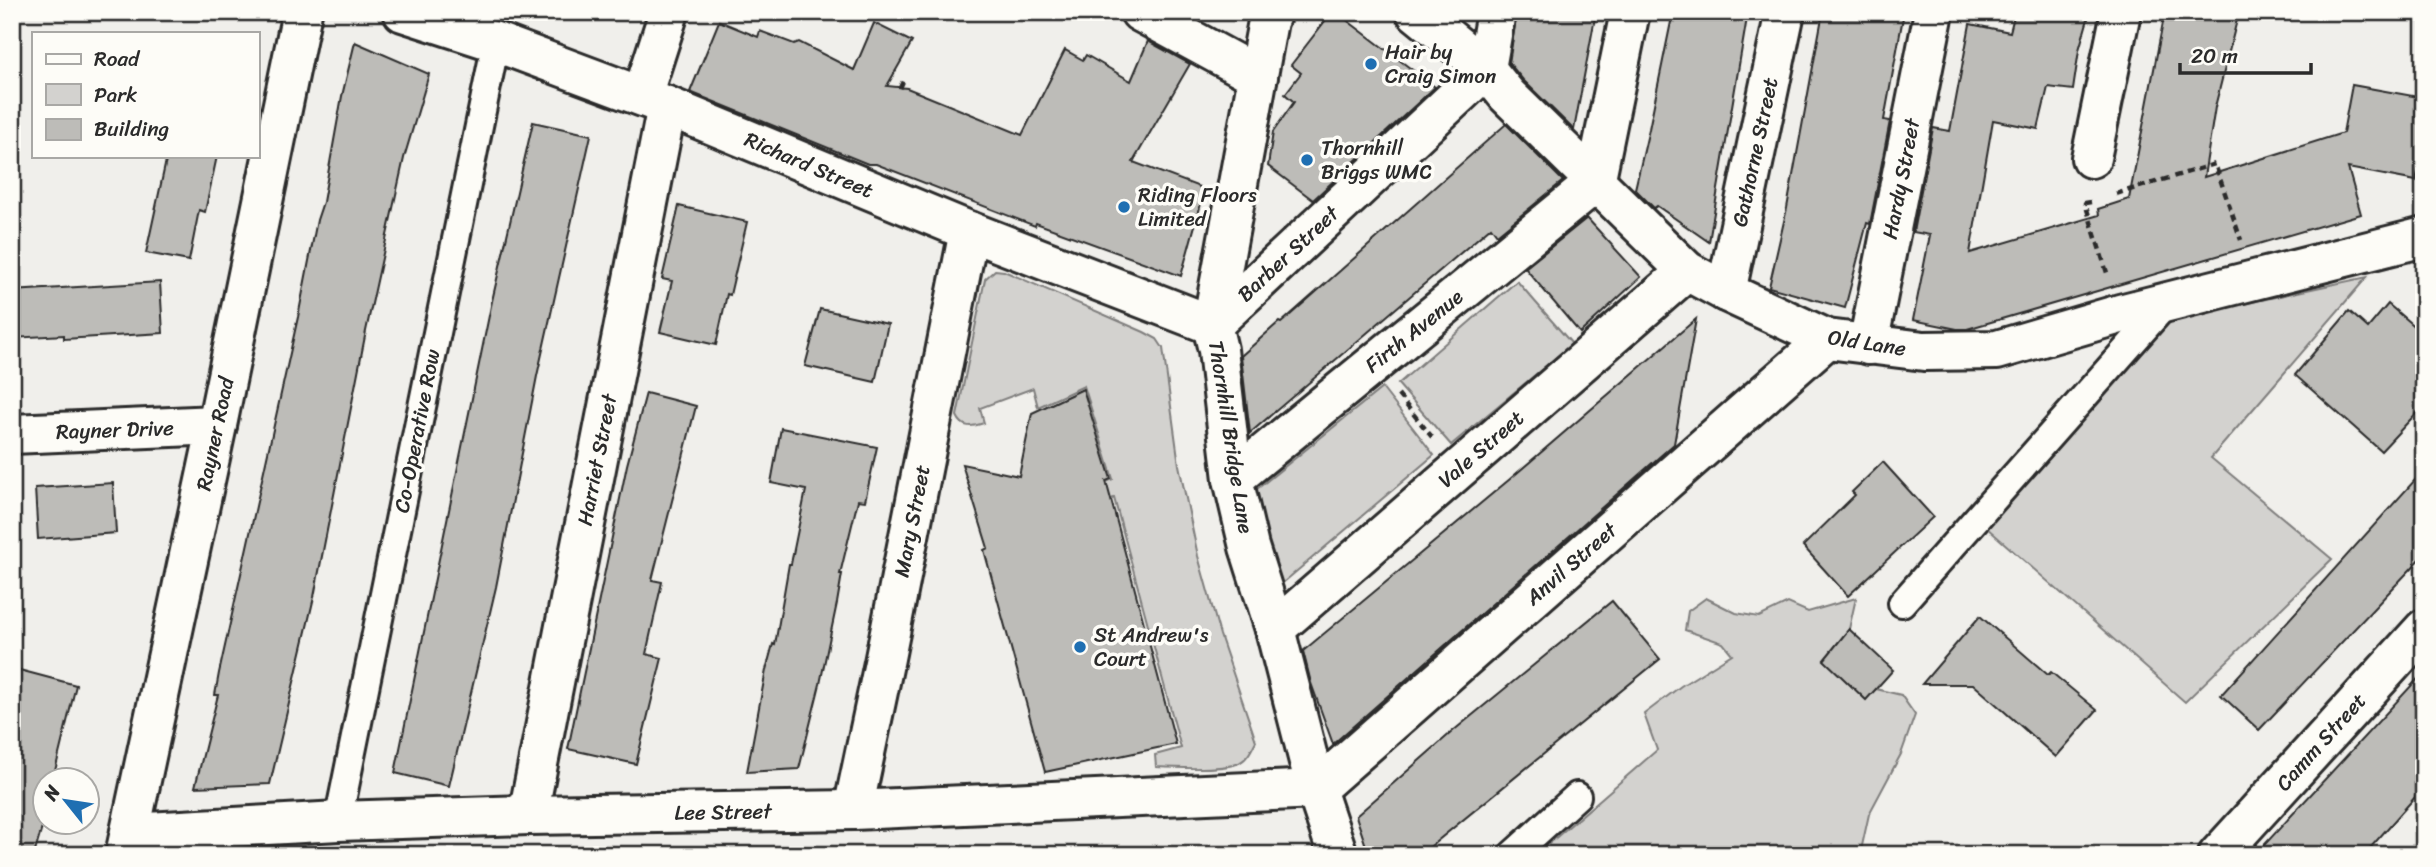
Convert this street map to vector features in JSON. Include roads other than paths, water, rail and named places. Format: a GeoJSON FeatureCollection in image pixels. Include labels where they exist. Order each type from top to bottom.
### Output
{"type":"FeatureCollection","features":[{"type":"Feature","properties":{"kind":"street","name":"Rayner Road"},"geometry":{"type":"LineString","coordinates":[[127,844],[302,12]]}},
{"type":"Feature","properties":{"kind":"street","name":"Richard Street"},"geometry":{"type":"LineString","coordinates":[[403,12],[496,41],[655,101],[969,231],[1212,325]]}},
{"type":"Feature","properties":{"kind":"street","name":"Harriet Street"},"geometry":{"type":"LineString","coordinates":[[528,815],[669,12]]}},
{"type":"Feature","properties":{"kind":"street"},"geometry":{"type":"LineString","coordinates":[[1140,12],[1258,76]]}},
{"type":"Feature","properties":{"kind":"street","name":"Thornhill Bridge Lane"},"geometry":{"type":"LineString","coordinates":[[1272,12],[1268,21],[1212,325],[1233,479],[1249,547],[1275,629],[1316,789],[1338,855]]}},
{"type":"Feature","properties":{"kind":"street","name":"Old Lane"},"geometry":{"type":"LineString","coordinates":[[1416,12],[1486,69],[1595,183],[1687,271],[1827,339],[1924,351],[1997,350],[2119,314],[2424,237]]}},
{"type":"Feature","properties":{"kind":"street"},"geometry":{"type":"LineString","coordinates":[[1486,69],[1496,12]]}},
{"type":"Feature","properties":{"kind":"street"},"geometry":{"type":"LineString","coordinates":[[1595,183],[1630,12]]}},
{"type":"Feature","properties":{"kind":"street","name":"Gathorne Street"},"geometry":{"type":"LineString","coordinates":[[1726,292],[1785,12]]}},
{"type":"Feature","properties":{"kind":"street","name":"Hardy Street"},"geometry":{"type":"LineString","coordinates":[[1868,345],[1934,12]]}},
{"type":"Feature","properties":{"kind":"street"},"geometry":{"type":"LineString","coordinates":[[2091,158],[2121,12]]}},
{"type":"Feature","properties":{"kind":"street","name":"Barber Street"},"geometry":{"type":"LineString","coordinates":[[1212,325],[1486,69]]}},
{"type":"Feature","properties":{"kind":"street","name":"Firth Avenue"},"geometry":{"type":"LineString","coordinates":[[1233,479],[1595,183]]}},
{"type":"Feature","properties":{"kind":"street","name":"Mary Street"},"geometry":{"type":"LineString","coordinates":[[853,810],[895,659],[969,231]]}},
{"type":"Feature","properties":{"kind":"street","name":"Vale Street"},"geometry":{"type":"LineString","coordinates":[[1275,629],[1687,271]]}},
{"type":"Feature","properties":{"kind":"street","name":"Anvil Street"},"geometry":{"type":"LineString","coordinates":[[1316,789],[1827,339]]}},
{"type":"Feature","properties":{"kind":"street","name":"Rayner Drive"},"geometry":{"type":"LineString","coordinates":[[12,434],[217,425]]}},
{"type":"Feature","properties":{"kind":"street","name":"Camm Street"},"geometry":{"type":"LineString","coordinates":[[2218,855],[2422,636]]}},
{"type":"Feature","properties":{"kind":"street","name":"Lee Street"},"geometry":{"type":"LineString","coordinates":[[127,844],[338,821],[853,810],[1316,789]]}},
{"type":"Feature","properties":{"kind":"lane","name":"Co-Operative Row"},"geometry":{"type":"LineString","coordinates":[[338,821],[496,41]]}},
{"type":"Feature","properties":{"kind":"lane"},"geometry":{"type":"LineString","coordinates":[[1902,603],[2168,302]]}},
{"type":"Feature","properties":{"kind":"lane"},"geometry":{"type":"LineString","coordinates":[[1513,855],[1577,796]]}},
{"type":"Feature","properties":{"kind":"place","name":"Hair by Craig Simon"},"geometry":{"type":"Point","coordinates":[1371,64]}},
{"type":"Feature","properties":{"kind":"place","name":"Thornhill Briggs WMC"},"geometry":{"type":"Point","coordinates":[1307,160]}},
{"type":"Feature","properties":{"kind":"place","name":"Riding Floors Limited"},"geometry":{"type":"Point","coordinates":[1124,207]}},
{"type":"Feature","properties":{"kind":"place","name":"St Andrew's Court"},"geometry":{"type":"Point","coordinates":[1080,647]}}]}
